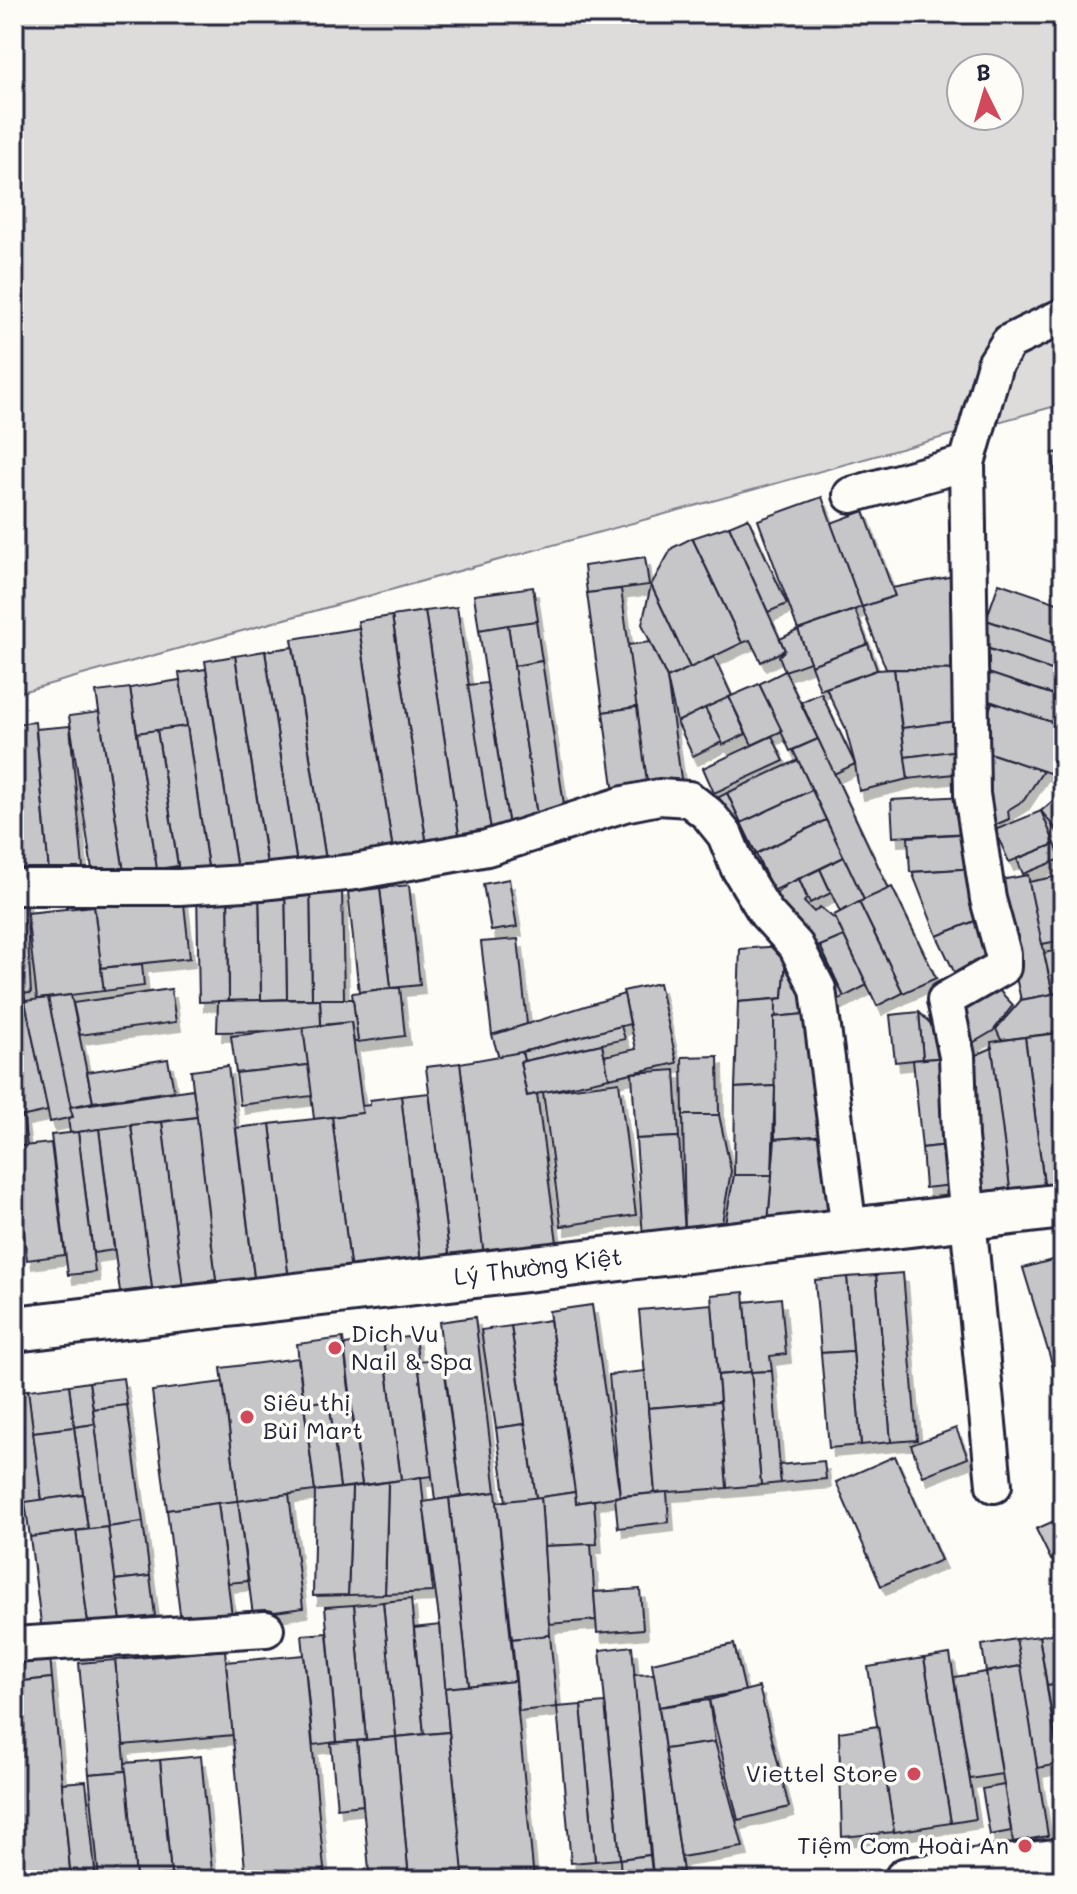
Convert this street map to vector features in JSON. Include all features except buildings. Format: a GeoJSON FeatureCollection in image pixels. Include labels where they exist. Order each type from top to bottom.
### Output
{"type":"FeatureCollection","features":[{"type":"Feature","properties":{"kind":"street"},"geometry":{"type":"LineString","coordinates":[[994,1485],[960,1137],[957,1056],[945,1000],[1003,967],[1003,954],[988,899],[972,794],[967,463],[995,364],[1009,342],[1063,316]]}},
{"type":"Feature","properties":{"kind":"street"},"geometry":{"type":"LineString","coordinates":[[851,495],[967,463]]}},
{"type":"Feature","properties":{"kind":"street"},"geometry":{"type":"LineString","coordinates":[[14,887],[179,887],[355,872],[413,864],[487,848],[624,804],[659,797],[689,799],[708,814],[725,835],[738,867],[766,913],[796,946],[818,989],[849,1230]]}},
{"type":"Feature","properties":{"kind":"street","name":"Lý Thường Kiệt"},"geometry":{"type":"LineString","coordinates":[[14,1329],[1063,1206]]}},
{"type":"Feature","properties":{"kind":"street"},"geometry":{"type":"LineString","coordinates":[[14,1645],[266,1629]]}},
{"type":"Feature","properties":{"kind":"street"},"geometry":{"type":"LineString","coordinates":[[907,1880],[1063,1861]]}},
{"type":"Feature","properties":{"kind":"shaded area"},"geometry":{"type":"Polygon","coordinates":[[[14,14],[1063,14],[1063,404],[14,694],[14,14]]]}},
{"type":"Feature","properties":{"kind":"place","name":"Dich Vu Nail & Spa"},"geometry":{"type":"Point","coordinates":[335,1348]}},
{"type":"Feature","properties":{"kind":"place","name":"Siêu thị Bùi Mart"},"geometry":{"type":"Point","coordinates":[247,1417]}},
{"type":"Feature","properties":{"kind":"place","name":"Viettel Store"},"geometry":{"type":"Point","coordinates":[914,1774]}},
{"type":"Feature","properties":{"kind":"place","name":"Tiệm Cơm Hoài An"},"geometry":{"type":"Point","coordinates":[1025,1846]}}]}
